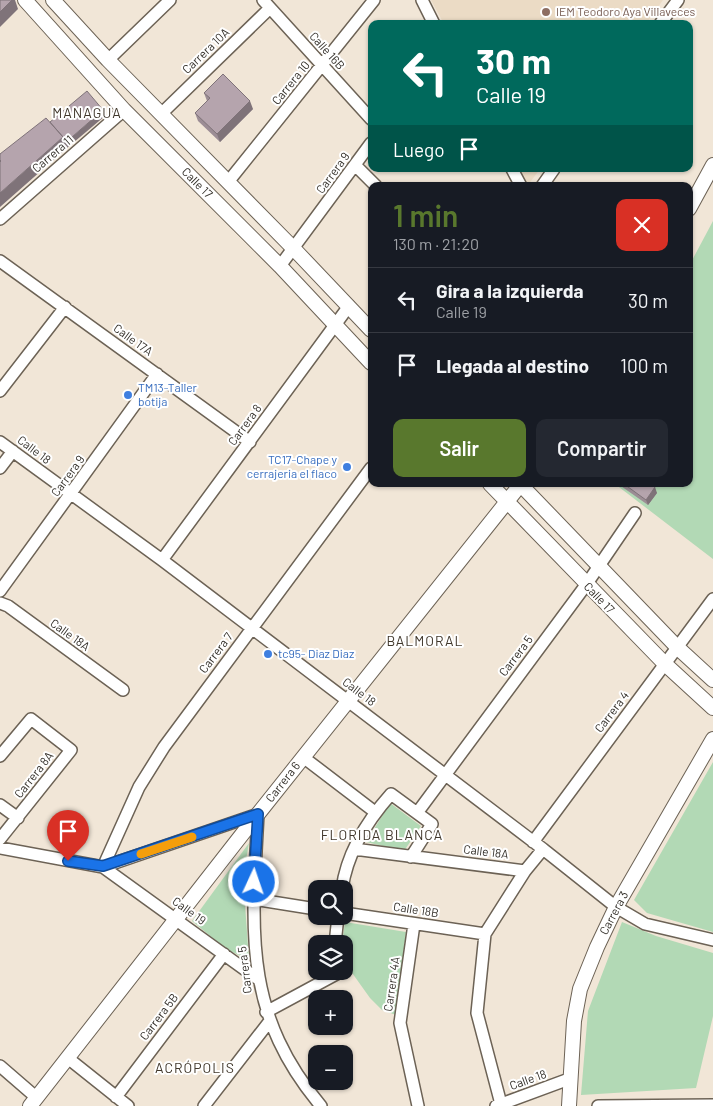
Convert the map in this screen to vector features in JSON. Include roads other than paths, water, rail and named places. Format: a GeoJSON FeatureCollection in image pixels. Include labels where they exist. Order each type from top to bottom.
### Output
{"type":"FeatureCollection","features":[{"type":"Feature","properties":{"kind":"street","name":"Calle 17"},"geometry":{"type":"LineString","coordinates":[[25,0],[124,110],[280,266],[368,360]]}},
{"type":"Feature","properties":{"kind":"street","name":"Calle 17"},"geometry":{"type":"LineString","coordinates":[[54,0],[108,60],[368,327]]}},
{"type":"Feature","properties":{"kind":"street"},"geometry":{"type":"LineString","coordinates":[[108,60],[170,0]]}},
{"type":"Feature","properties":{"kind":"street","name":"Carrera 10"},"geometry":{"type":"LineString","coordinates":[[228,182],[374,0]]}},
{"type":"Feature","properties":{"kind":"street"},"geometry":{"type":"LineString","coordinates":[[422,0],[432,20]]}},
{"type":"Feature","properties":{"kind":"street"},"geometry":{"type":"LineString","coordinates":[[663,20],[678,0]]}},
{"type":"Feature","properties":{"kind":"street","name":"Calle 16B"},"geometry":{"type":"LineString","coordinates":[[266,4],[368,116]]}},
{"type":"Feature","properties":{"kind":"street","name":"Carrera 10A"},"geometry":{"type":"LineString","coordinates":[[161,114],[266,4]]}},
{"type":"Feature","properties":{"kind":"street","name":"Carrera 11"},"geometry":{"type":"LineString","coordinates":[[0,219],[124,110]]}},
{"type":"Feature","properties":{"kind":"street","name":"Carrera 9"},"geometry":{"type":"LineString","coordinates":[[280,266],[368,148]]}},
{"type":"Feature","properties":{"kind":"street"},"geometry":{"type":"LineString","coordinates":[[693,202],[713,165]]}},
{"type":"Feature","properties":{"kind":"street"},"geometry":{"type":"LineString","coordinates":[[356,166],[372,182]]}},
{"type":"Feature","properties":{"kind":"street","name":"Calle 17A"},"geometry":{"type":"LineString","coordinates":[[0,261],[250,442]]}},
{"type":"Feature","properties":{"kind":"street","name":"Carrera 8"},"geometry":{"type":"LineString","coordinates":[[162,560],[349,306]]}},
{"type":"Feature","properties":{"kind":"street"},"geometry":{"type":"LineString","coordinates":[[0,391],[65,307]]}},
{"type":"Feature","properties":{"kind":"street","name":"Carrera 9"},"geometry":{"type":"LineString","coordinates":[[0,592],[157,374]]}},
{"type":"Feature","properties":{"kind":"street","name":"Calle 18"},"geometry":{"type":"LineString","coordinates":[[0,442],[162,560],[544,849],[616,907],[645,924],[713,940]]}},
{"type":"Feature","properties":{"kind":"street"},"geometry":{"type":"LineString","coordinates":[[0,468],[13,451]]}},
{"type":"Feature","properties":{"kind":"street","name":"Carrera 7"},"geometry":{"type":"LineString","coordinates":[[103,866],[138,787],[164,747],[368,472]]}},
{"type":"Feature","properties":{"kind":"street","name":"Calle 17"},"geometry":{"type":"LineString","coordinates":[[493,487],[586,585],[665,664],[713,708]]}},
{"type":"Feature","properties":{"kind":"street","name":"Carrera 6"},"geometry":{"type":"LineString","coordinates":[[34,1102],[176,918],[519,487]]}},
{"type":"Feature","properties":{"kind":"street","name":"Calle 17"},"geometry":{"type":"LineString","coordinates":[[524,487],[678,648],[713,680]]}},
{"type":"Feature","properties":{"kind":"street","name":"Carrera 5"},"geometry":{"type":"LineString","coordinates":[[417,813],[586,585],[635,513]]}},
{"type":"Feature","properties":{"kind":"street","name":"Carrera 4"},"geometry":{"type":"LineString","coordinates":[[533,842],[713,599]]}},
{"type":"Feature","properties":{"kind":"street","name":"Calle 18A"},"geometry":{"type":"LineString","coordinates":[[0,603],[8,606],[123,690]]}},
{"type":"Feature","properties":{"kind":"street","name":"Carrera 8A"},"geometry":{"type":"LineString","coordinates":[[0,756],[30,719],[71,750],[0,839]]}},
{"type":"Feature","properties":{"kind":"street","name":"Carrera 3"},"geometry":{"type":"LineString","coordinates":[[569,1106],[569,1079],[574,1021],[580,989],[616,907],[713,739]]}},
{"type":"Feature","properties":{"kind":"street"},"geometry":{"type":"LineString","coordinates":[[303,757],[375,812]]}},
{"type":"Feature","properties":{"kind":"street"},"geometry":{"type":"LineString","coordinates":[[345,880],[361,831],[391,794],[432,824],[411,857]]}},
{"type":"Feature","properties":{"kind":"street"},"geometry":{"type":"LineString","coordinates":[[0,805],[18,818]]}},
{"type":"Feature","properties":{"kind":"street","name":"Carrera 5"},"geometry":{"type":"LineString","coordinates":[[258,814],[253,900],[258,979],[268,1017],[288,1061],[320,1106]]}},
{"type":"Feature","properties":{"kind":"street","name":"Calle 19"},"geometry":{"type":"LineString","coordinates":[[103,866],[258,814]]}},
{"type":"Feature","properties":{"kind":"street","name":"Calle 19"},"geometry":{"type":"LineString","coordinates":[[0,848],[103,866],[258,979]]}},
{"type":"Feature","properties":{"kind":"street","name":"Calle 18A"},"geometry":{"type":"LineString","coordinates":[[354,849],[525,871]]}},
{"type":"Feature","properties":{"kind":"street"},"geometry":{"type":"LineString","coordinates":[[499,1105],[477,1013],[485,934],[525,871],[544,849]]}},
{"type":"Feature","properties":{"kind":"street"},"geometry":{"type":"LineString","coordinates":[[253,900],[308,908]]}},
{"type":"Feature","properties":{"kind":"street","name":"Calle 18B"},"geometry":{"type":"LineString","coordinates":[[353,914],[485,934]]}},
{"type":"Feature","properties":{"kind":"street","name":"Carrera 4A"},"geometry":{"type":"LineString","coordinates":[[414,924],[400,1023],[418,1106]]}},
{"type":"Feature","properties":{"kind":"street","name":"Carrera 5B"},"geometry":{"type":"LineString","coordinates":[[116,1097],[224,954]]}},
{"type":"Feature","properties":{"kind":"street"},"geometry":{"type":"LineString","coordinates":[[204,1106],[268,1017],[328,980]]}},
{"type":"Feature","properties":{"kind":"street"},"geometry":{"type":"LineString","coordinates":[[69,1059],[128,1106]]}},
{"type":"Feature","properties":{"kind":"street"},"geometry":{"type":"LineString","coordinates":[[0,1066],[34,1102]]}},
{"type":"Feature","properties":{"kind":"street","name":"Calle 18"},"geometry":{"type":"LineString","coordinates":[[499,1105],[569,1079]]}},
{"type":"Feature","properties":{"kind":"street"},"geometry":{"type":"LineString","coordinates":[[598,1106],[712,1102]]}},
{"type":"Feature","properties":{"kind":"place","name":"IEM Teodoro Aya Villaveces"},"geometry":{"type":"Point","coordinates":[546,12]}},
{"type":"Feature","properties":{"kind":"place","name":"TM13-Taller botija"},"geometry":{"type":"Point","coordinates":[128,395]}},
{"type":"Feature","properties":{"kind":"place","name":"TC17-Chape y cerrajeria el flaco"},"geometry":{"type":"Point","coordinates":[347,467]}},
{"type":"Feature","properties":{"kind":"place","name":"tc95- Diaz Diaz"},"geometry":{"type":"Point","coordinates":[268,654]}},
{"type":"Feature","properties":{"kind":"district","name":"MANAGUA"},"geometry":{"type":"Point","coordinates":[87,113]}},
{"type":"Feature","properties":{"kind":"district","name":"BALMORAL"},"geometry":{"type":"Point","coordinates":[425,641]}},
{"type":"Feature","properties":{"kind":"district","name":"FLORIDA BLANCA"},"geometry":{"type":"Point","coordinates":[382,835]}},
{"type":"Feature","properties":{"kind":"district","name":"ACRÓPOLIS"},"geometry":{"type":"Point","coordinates":[195,1068]}}]}
